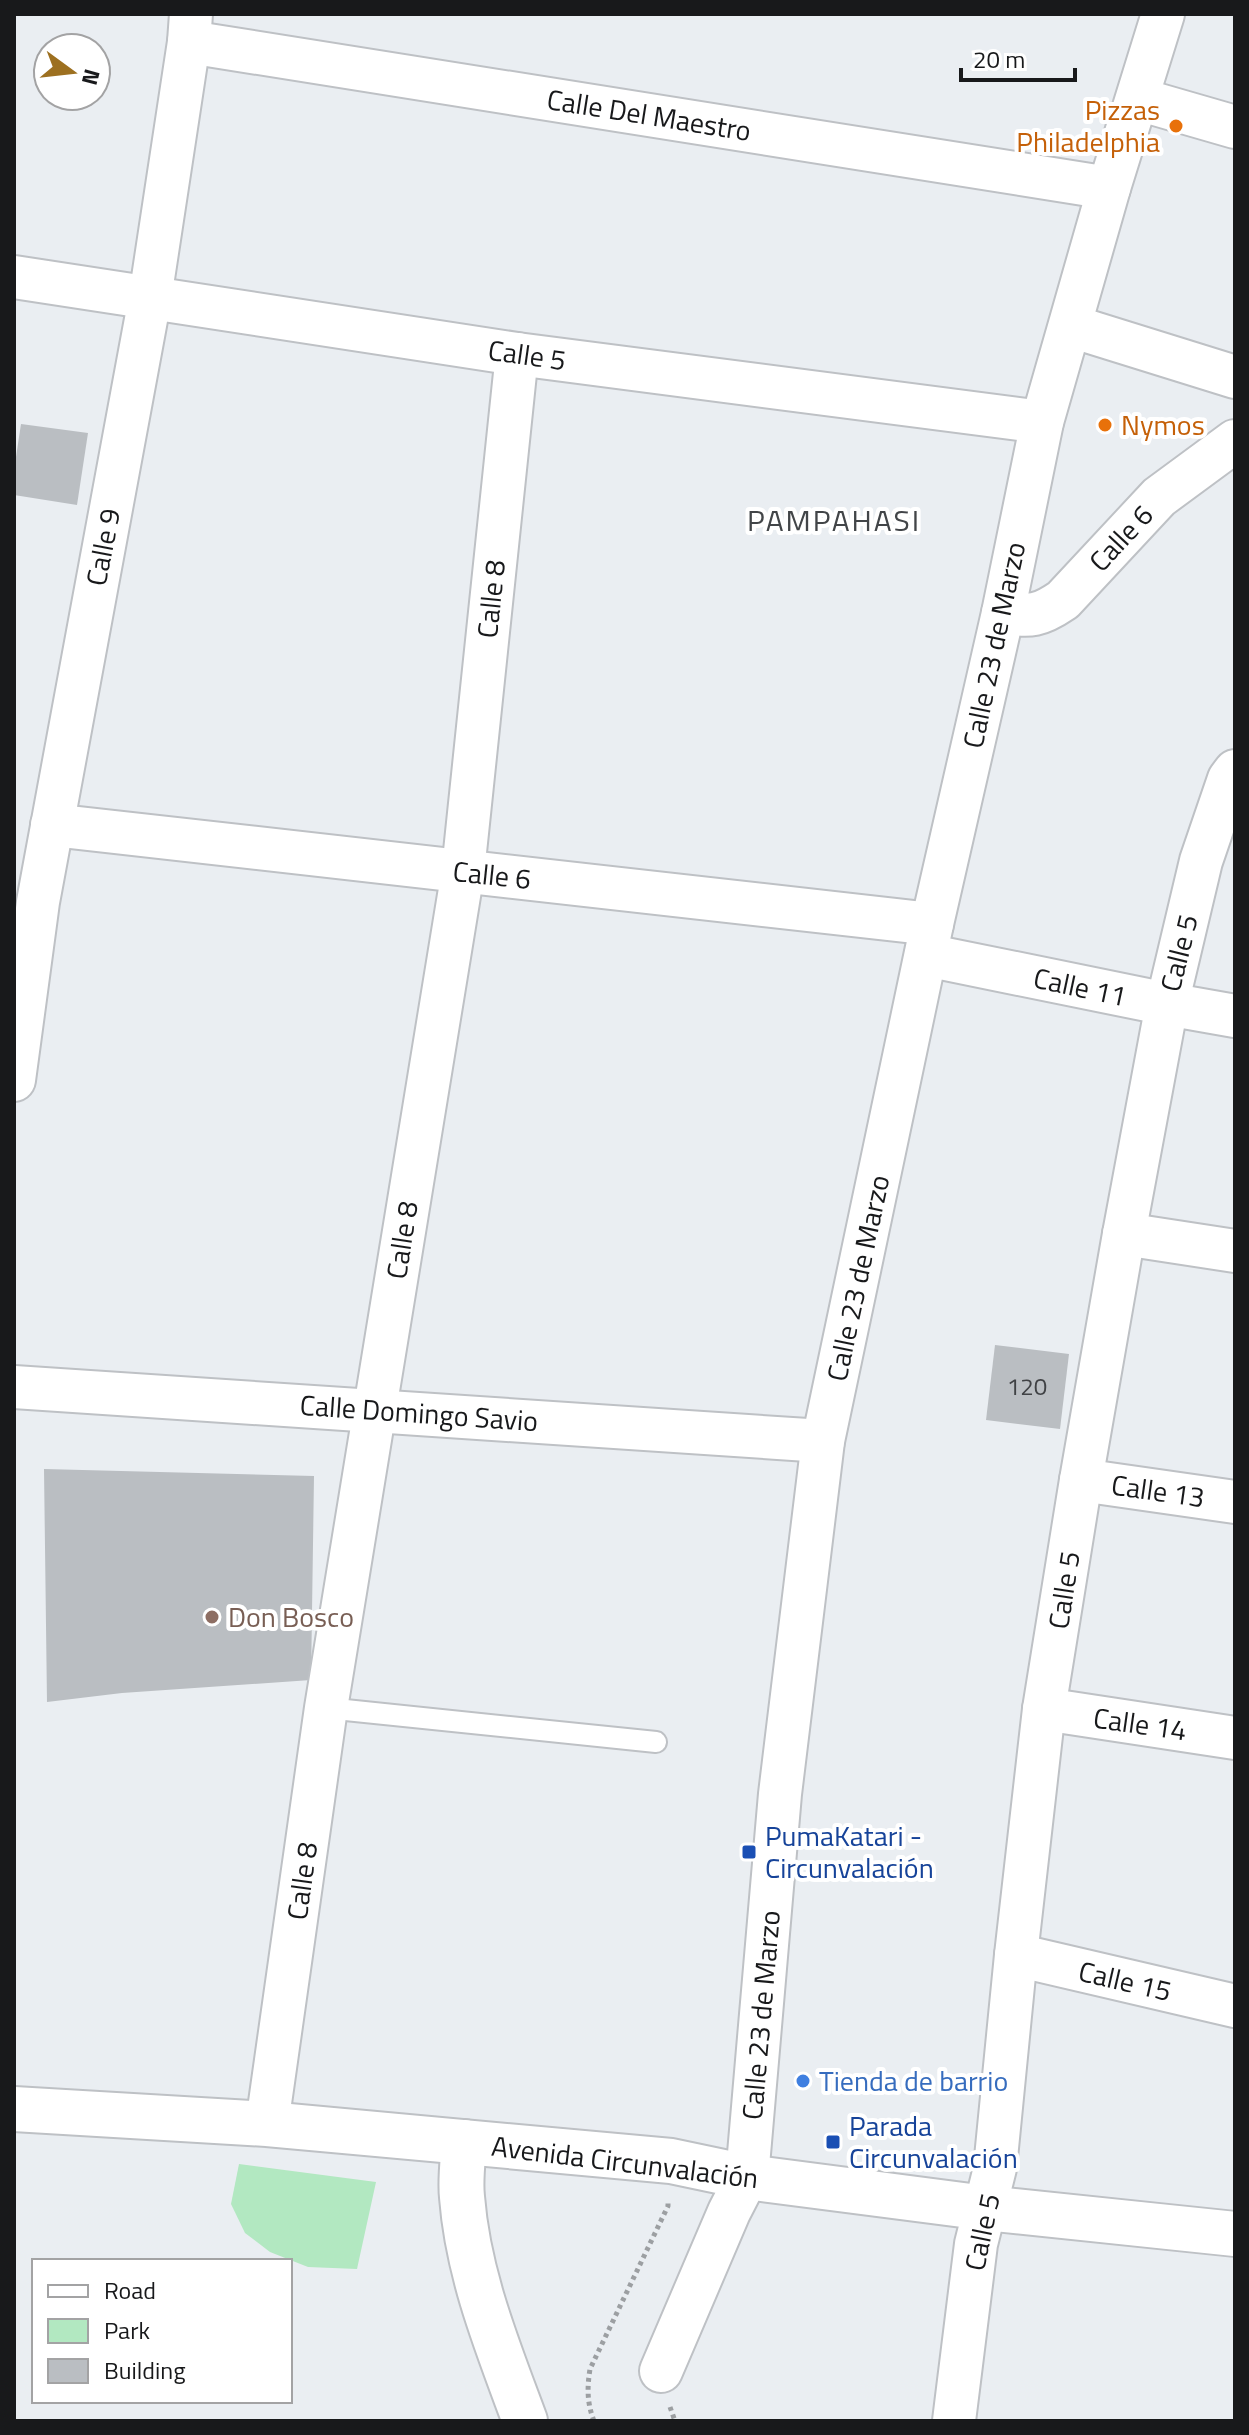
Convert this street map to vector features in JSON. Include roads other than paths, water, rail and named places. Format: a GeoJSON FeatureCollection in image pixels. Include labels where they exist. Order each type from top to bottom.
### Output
{"type":"FeatureCollection","features":[{"type":"Feature","properties":{"kind":"street","name":"Calle 23 de Marzo"},"geometry":{"type":"LineString","coordinates":[[661,2371],[747,2177],[780,1794],[823,1441],[1042,422],[1160,15]]}},
{"type":"Feature","properties":{"kind":"street","name":"Calle Del Maestro"},"geometry":{"type":"LineString","coordinates":[[190,28],[1109,188]]}},
{"type":"Feature","properties":{"kind":"street","name":"Calle 9"},"geometry":{"type":"LineString","coordinates":[[14,1080],[26,900],[52,825],[150,298],[190,28]]}},
{"type":"Feature","properties":{"kind":"street"},"geometry":{"type":"LineString","coordinates":[[1138,99],[1235,127]]}},
{"type":"Feature","properties":{"kind":"street","name":"Calle 5"},"geometry":{"type":"LineString","coordinates":[[14,277],[517,354],[1042,422]]}},
{"type":"Feature","properties":{"kind":"street"},"geometry":{"type":"LineString","coordinates":[[1071,326],[1235,377]]}},
{"type":"Feature","properties":{"kind":"street","name":"Calle 8"},"geometry":{"type":"LineString","coordinates":[[267,2124],[326,1708],[463,871],[517,354]]}},
{"type":"Feature","properties":{"kind":"street","name":"Calle 6"},"geometry":{"type":"LineString","coordinates":[[1003,613],[1029,615],[1045,612],[1063,600],[1159,497],[1235,441]]}},
{"type":"Feature","properties":{"kind":"street","name":"Calle 5"},"geometry":{"type":"LineString","coordinates":[[954,2421],[976,2244],[995,2168],[1044,1709],[1081,1480],[1167,1004],[1201,861],[1233,777]]}},
{"type":"Feature","properties":{"kind":"street","name":"Calle 6"},"geometry":{"type":"LineString","coordinates":[[52,825],[463,871],[929,939]]}},
{"type":"Feature","properties":{"kind":"street","name":"Calle 11"},"geometry":{"type":"LineString","coordinates":[[929,939],[1167,1004],[1235,1016]]}},
{"type":"Feature","properties":{"kind":"street"},"geometry":{"type":"LineString","coordinates":[[1124,1234],[1235,1251]]}},
{"type":"Feature","properties":{"kind":"street","name":"Calle Domingo Savio"},"geometry":{"type":"LineString","coordinates":[[14,1387],[823,1441]]}},
{"type":"Feature","properties":{"kind":"street","name":"Calle 13"},"geometry":{"type":"LineString","coordinates":[[1081,1480],[1235,1502]]}},
{"type":"Feature","properties":{"kind":"street","name":"Calle 14"},"geometry":{"type":"LineString","coordinates":[[1044,1709],[1235,1738]]}},
{"type":"Feature","properties":{"kind":"street","name":"Calle 15"},"geometry":{"type":"LineString","coordinates":[[1016,1955],[1235,2006]]}},
{"type":"Feature","properties":{"kind":"street","name":"Avenida Circunvalación"},"geometry":{"type":"LineString","coordinates":[[14,2109],[267,2124],[671,2161],[747,2177],[986,2208],[1235,2234]]}},
{"type":"Feature","properties":{"kind":"street"},"geometry":{"type":"LineString","coordinates":[[464,2142],[461,2193],[476,2281],[525,2421]]}},
{"type":"Feature","properties":{"kind":"lane"},"geometry":{"type":"LineString","coordinates":[[326,1708],[656,1742]]}},
{"type":"Feature","properties":{"kind":"place","name":"Pizzas Philadelphia"},"geometry":{"type":"Point","coordinates":[1176,126]}},
{"type":"Feature","properties":{"kind":"place","name":"Nymos"},"geometry":{"type":"Point","coordinates":[1105,425]}},
{"type":"Feature","properties":{"kind":"place","name":"Don Bosco"},"geometry":{"type":"Point","coordinates":[212,1617]}},
{"type":"Feature","properties":{"kind":"place","name":"PumaKatari - Circunvalación"},"geometry":{"type":"Point","coordinates":[749,1852]}},
{"type":"Feature","properties":{"kind":"place","name":"Tienda de barrio"},"geometry":{"type":"Point","coordinates":[803,2081]}},
{"type":"Feature","properties":{"kind":"place","name":"Parada Circunvalación"},"geometry":{"type":"Point","coordinates":[833,2142]}},
{"type":"Feature","properties":{"kind":"district","name":"PAMPAHASI"},"geometry":{"type":"Point","coordinates":[834,521]}}]}
